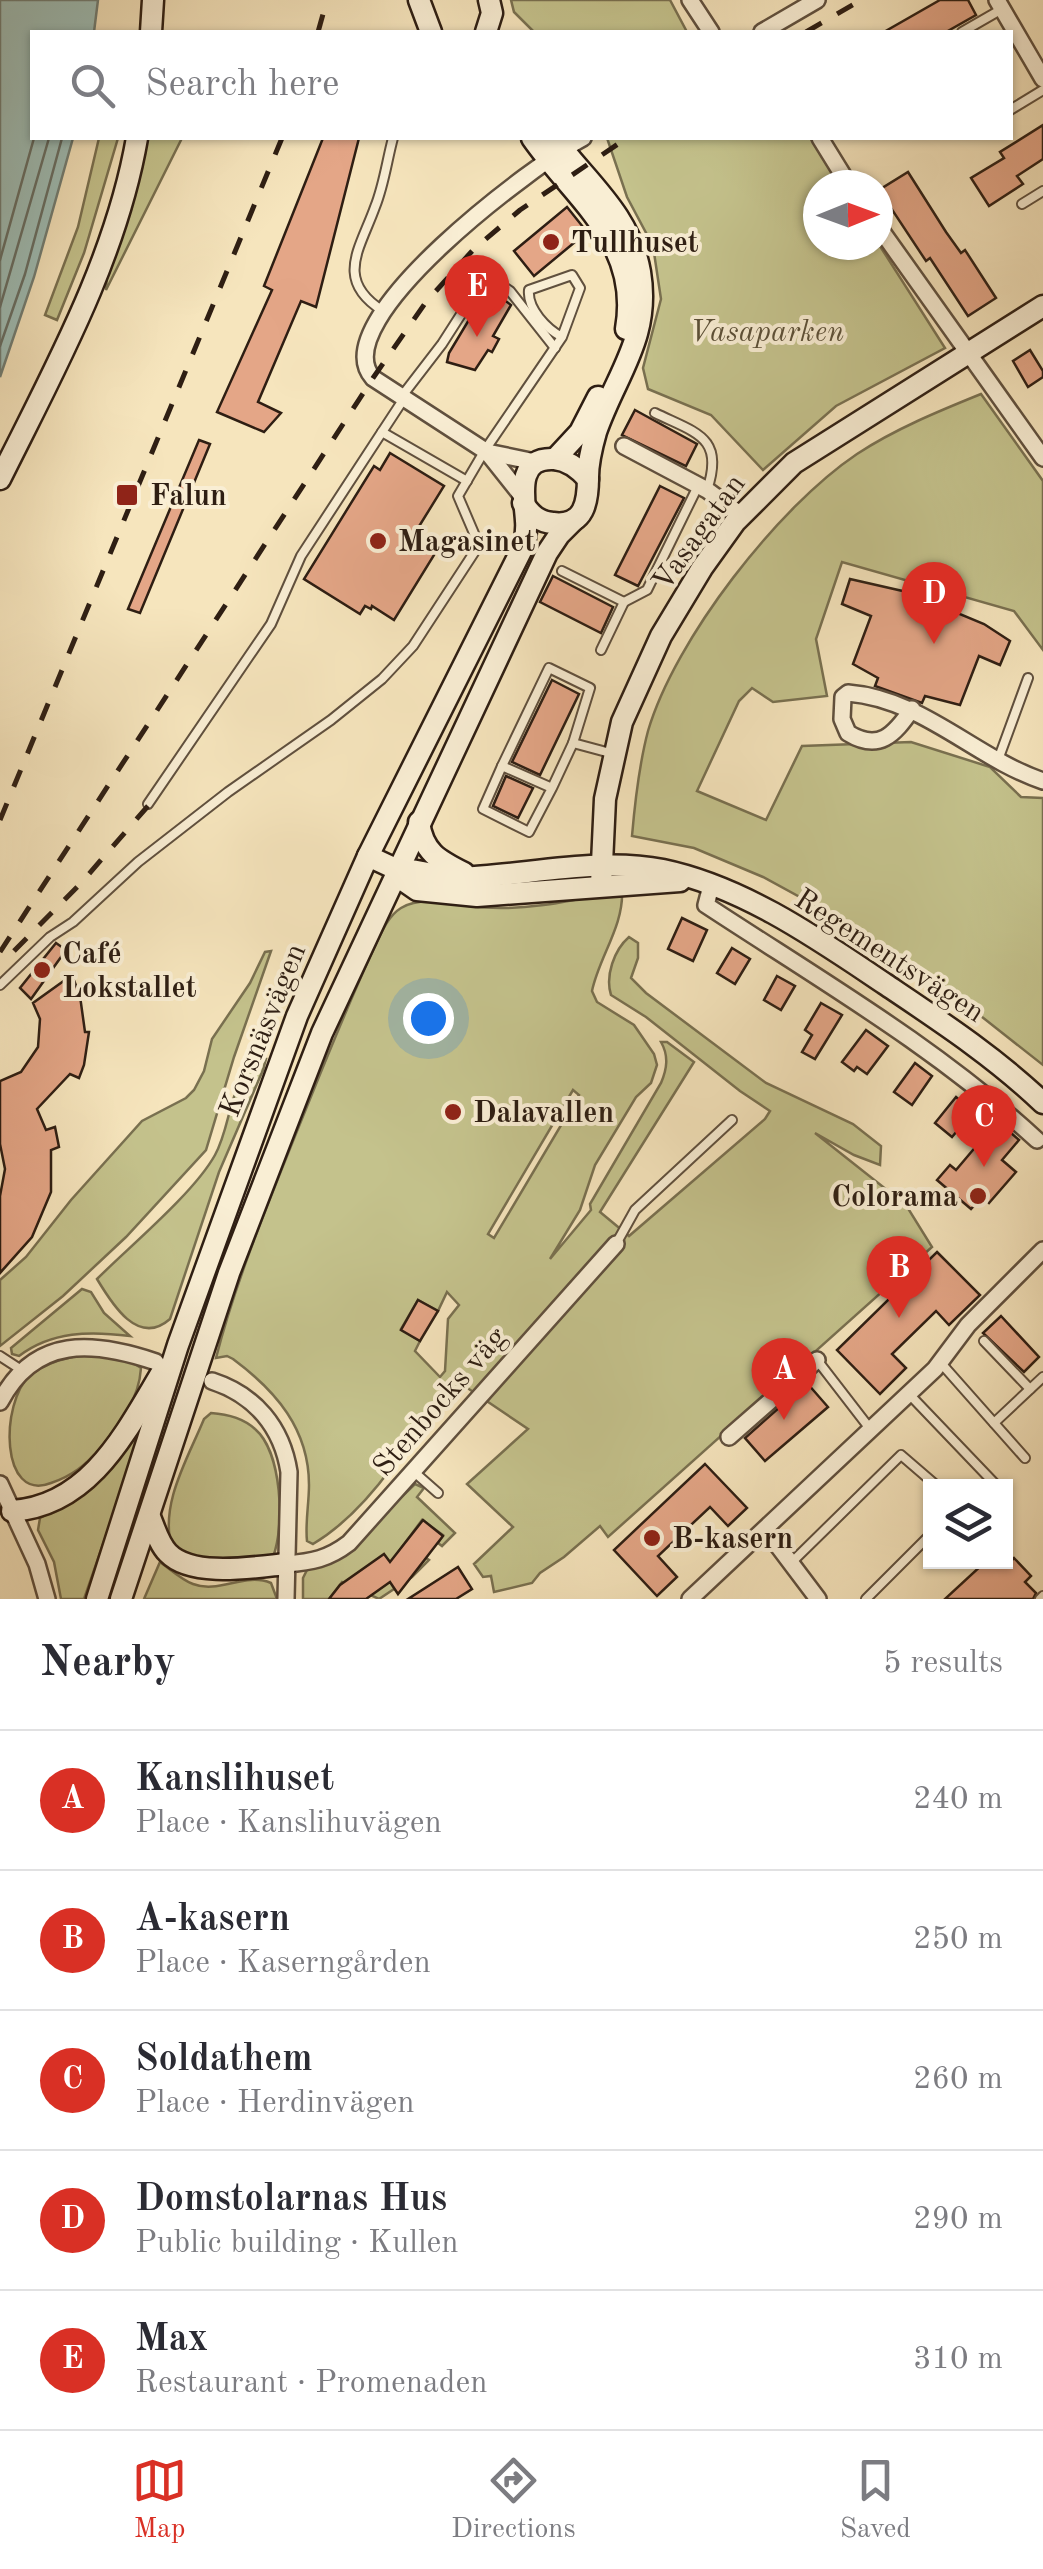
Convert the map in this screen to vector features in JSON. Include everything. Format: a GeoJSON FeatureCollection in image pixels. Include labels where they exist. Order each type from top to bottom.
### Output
{"type":"FeatureCollection","features":[{"type":"Feature","properties":{"kind":"main road"},"geometry":{"type":"LineString","coordinates":[[151,30],[153,0]]}},
{"type":"Feature","properties":{"kind":"main road"},"geometry":{"type":"LineString","coordinates":[[487,30],[492,13],[489,1]]}},
{"type":"Feature","properties":{"kind":"main road"},"geometry":{"type":"LineString","coordinates":[[0,479],[73,334],[127,186],[137,140]]}},
{"type":"Feature","properties":{"kind":"main road"},"geometry":{"type":"LineString","coordinates":[[554,148],[621,218],[637,259],[642,293],[637,339],[596,433],[588,504],[575,520],[561,524],[541,521],[522,500],[525,476],[580,432],[613,367],[626,327],[628,288],[610,237],[554,148]]}},
{"type":"Feature","properties":{"kind":"main road","name":"Vasagatan"},"geometry":{"type":"LineString","coordinates":[[601,876],[605,798],[631,696],[702,568],[741,515],[782,472],[804,456],[1043,306]]}},
{"type":"Feature","properties":{"kind":"main road"},"geometry":{"type":"LineString","coordinates":[[548,461],[573,466],[588,479]]}},
{"type":"Feature","properties":{"kind":"main road","name":"Korsnäsvägen"},"geometry":{"type":"LineString","coordinates":[[98,1599],[178,1345],[297,1016],[368,856],[524,546],[526,518],[522,500]]}},
{"type":"Feature","properties":{"kind":"main road","name":"Korsnäsvägen"},"geometry":{"type":"LineString","coordinates":[[121,1599],[254,1203],[322,1033],[547,553],[575,520]]}},
{"type":"Feature","properties":{"kind":"main road"},"geometry":{"type":"LineString","coordinates":[[420,822],[426,847],[435,858],[470,876]]}},
{"type":"Feature","properties":{"kind":"main road"},"geometry":{"type":"LineString","coordinates":[[368,856],[398,870],[418,890]]}},
{"type":"Feature","properties":{"kind":"main road","name":"Regementsvägen"},"geometry":{"type":"LineString","coordinates":[[418,890],[477,896],[658,869],[701,883],[772,914],[845,958],[952,1029],[1043,1103]]}},
{"type":"Feature","properties":{"kind":"main road","name":"Regementsvägen"},"geometry":{"type":"LineString","coordinates":[[398,870],[457,878],[601,876]]}},
{"type":"Feature","properties":{"kind":"main road"},"geometry":{"type":"LineString","coordinates":[[378,913],[396,897],[418,890]]}},
{"type":"Feature","properties":{"kind":"main road"},"geometry":{"type":"LineString","coordinates":[[12,1511],[47,1505],[88,1478],[130,1425],[178,1345]]}},
{"type":"Feature","properties":{"kind":"main road"},"geometry":{"type":"LineString","coordinates":[[150,1517],[168,1553],[185,1564],[223,1568],[286,1564]]}},
{"type":"Feature","properties":{"kind":"street"},"geometry":{"type":"LineString","coordinates":[[690,0],[710,30]]}},
{"type":"Feature","properties":{"kind":"street"},"geometry":{"type":"LineString","coordinates":[[765,30],[817,0]]}},
{"type":"Feature","properties":{"kind":"street"},"geometry":{"type":"LineString","coordinates":[[1000,5],[1043,79]]}},
{"type":"Feature","properties":{"kind":"street"},"geometry":{"type":"LineString","coordinates":[[821,140],[840,170]]}},
{"type":"Feature","properties":{"kind":"street"},"geometry":{"type":"LineString","coordinates":[[522,500],[486,451],[401,399],[366,371],[366,346],[383,311],[462,225],[554,148]]}},
{"type":"Feature","properties":{"kind":"street"},"geometry":{"type":"LineString","coordinates":[[893,247],[1043,458]]}},
{"type":"Feature","properties":{"kind":"street"},"geometry":{"type":"LineString","coordinates":[[624,446],[703,488],[741,515]]}},
{"type":"Feature","properties":{"kind":"street"},"geometry":{"type":"LineString","coordinates":[[486,451],[548,461]]}},
{"type":"Feature","properties":{"kind":"street"},"geometry":{"type":"LineString","coordinates":[[912,709],[897,732],[876,741],[858,739],[848,733],[842,719],[843,698],[848,693],[888,700],[912,709],[998,760],[1043,781]]}},
{"type":"Feature","properties":{"kind":"street"},"geometry":{"type":"LineString","coordinates":[[701,883],[706,906],[880,1015],[998,1104],[1036,1140]]}},
{"type":"Feature","properties":{"kind":"street"},"geometry":{"type":"LineString","coordinates":[[998,1104],[1018,1080]]}},
{"type":"Feature","properties":{"kind":"street","name":"Stenbocks väg"},"geometry":{"type":"LineString","coordinates":[[286,1564],[316,1562],[332,1556],[373,1519],[616,1244]]}},
{"type":"Feature","properties":{"kind":"street"},"geometry":{"type":"LineString","coordinates":[[690,1599],[908,1394],[940,1362],[968,1325],[1043,1250]]}},
{"type":"Feature","properties":{"kind":"street"},"geometry":{"type":"LineString","coordinates":[[0,1402],[22,1372],[56,1352],[79,1346],[127,1352],[156,1362]]}},
{"type":"Feature","properties":{"kind":"street"},"geometry":{"type":"LineString","coordinates":[[729,1436],[817,1360]]}},
{"type":"Feature","properties":{"kind":"street"},"geometry":{"type":"LineString","coordinates":[[212,1381],[256,1404],[272,1424],[285,1454],[289,1472],[286,1599]]}},
{"type":"Feature","properties":{"kind":"street"},"geometry":{"type":"LineString","coordinates":[[0,1484],[38,1564],[47,1599]]}},
{"type":"Feature","properties":{"kind":"street"},"geometry":{"type":"LineString","coordinates":[[766,1530],[818,1599]]}},
{"type":"Feature","properties":{"kind":"lane"},"geometry":{"type":"LineString","coordinates":[[965,30],[1000,5]]}},
{"type":"Feature","properties":{"kind":"lane"},"geometry":{"type":"LineString","coordinates":[[1013,108],[1043,90]]}},
{"type":"Feature","properties":{"kind":"lane"},"geometry":{"type":"LineString","coordinates":[[383,311],[359,288],[353,266],[377,204],[393,140]]}},
{"type":"Feature","properties":{"kind":"lane"},"geometry":{"type":"LineString","coordinates":[[1022,204],[1043,191]]}},
{"type":"Feature","properties":{"kind":"lane"},"geometry":{"type":"LineString","coordinates":[[0,985],[138,862],[228,792],[331,720],[382,679],[414,646],[480,545],[458,496],[562,337],[580,288],[572,275],[529,290],[530,305],[552,332],[562,337]]}},
{"type":"Feature","properties":{"kind":"lane"},"geometry":{"type":"LineString","coordinates":[[148,804],[271,624],[301,556],[476,290],[487,283],[510,291],[555,348]]}},
{"type":"Feature","properties":{"kind":"lane"},"geometry":{"type":"LineString","coordinates":[[601,650],[624,602],[647,590],[714,468],[712,450],[702,436],[655,413]]}},
{"type":"Feature","properties":{"kind":"lane"},"geometry":{"type":"LineString","coordinates":[[382,432],[467,481]]}},
{"type":"Feature","properties":{"kind":"lane"},"geometry":{"type":"LineString","coordinates":[[562,571],[624,602]]}},
{"type":"Feature","properties":{"kind":"lane"},"geometry":{"type":"LineString","coordinates":[[549,668],[590,688],[574,744],[529,832],[483,809],[502,766],[549,668]]}},
{"type":"Feature","properties":{"kind":"lane"},"geometry":{"type":"LineString","coordinates":[[998,760],[1028,678]]}},
{"type":"Feature","properties":{"kind":"lane"},"geometry":{"type":"LineString","coordinates":[[574,744],[614,754]]}},
{"type":"Feature","properties":{"kind":"lane"},"geometry":{"type":"LineString","coordinates":[[502,766],[552,788]]}},
{"type":"Feature","properties":{"kind":"lane"},"geometry":{"type":"LineString","coordinates":[[616,1244],[635,1210],[732,1120]]}},
{"type":"Feature","properties":{"kind":"lane"},"geometry":{"type":"LineString","coordinates":[[984,1341],[1030,1390]]}},
{"type":"Feature","properties":{"kind":"lane"},"geometry":{"type":"LineString","coordinates":[[0,1356],[22,1372]]}},
{"type":"Feature","properties":{"kind":"lane"},"geometry":{"type":"LineString","coordinates":[[817,1360],[871,1430]]}},
{"type":"Feature","properties":{"kind":"lane"},"geometry":{"type":"LineString","coordinates":[[940,1362],[1025,1458]]}},
{"type":"Feature","properties":{"kind":"lane"},"geometry":{"type":"LineString","coordinates":[[994,1423],[1043,1377]]}},
{"type":"Feature","properties":{"kind":"lane"},"geometry":{"type":"LineString","coordinates":[[908,1394],[990,1479]]}},
{"type":"Feature","properties":{"kind":"lane"},"geometry":{"type":"LineString","coordinates":[[791,1563],[901,1454],[929,1479]]}},
{"type":"Feature","properties":{"kind":"lane"},"geometry":{"type":"LineString","coordinates":[[414,1471],[438,1494]]}},
{"type":"Feature","properties":{"kind":"lane"},"geometry":{"type":"LineString","coordinates":[[866,1599],[923,1542]]}},
{"type":"Feature","properties":{"kind":"green space"},"geometry":{"type":"Polygon","coordinates":[[[511,0],[670,0],[686,30],[532,30],[514,12],[511,0]]]}},
{"type":"Feature","properties":{"kind":"green space"},"geometry":{"type":"Polygon","coordinates":[[[99,140],[117,140],[84,253],[57,320],[45,315],[78,227],[99,140]]]}},
{"type":"Feature","properties":{"kind":"green space"},"geometry":{"type":"Polygon","coordinates":[[[143,140],[181,140],[106,290],[143,140]]]}},
{"type":"Feature","properties":{"kind":"green space","name":"Vasaparken"},"geometry":{"type":"Polygon","coordinates":[[[608,140],[812,140],[831,170],[803,170],[803,260],[889,260],[945,348],[836,406],[763,470],[711,415],[648,389],[643,368],[661,299],[653,246],[627,197],[608,140]]]}},
{"type":"Feature","properties":{"kind":"green space"},"geometry":{"type":"Polygon","coordinates":[[[981,394],[1043,481],[1043,650],[1014,611],[842,562],[816,639],[827,696],[773,702],[752,688],[739,701],[697,791],[766,820],[802,746],[911,742],[990,767],[1021,797],[1043,798],[1043,1065],[958,998],[840,919],[763,877],[694,848],[632,836],[642,757],[661,695],[705,617],[733,578],[795,507],[857,454],[981,394]]]}},
{"type":"Feature","properties":{"kind":"green space"},"geometry":{"type":"Polygon","coordinates":[[[622,890],[619,916],[592,991],[597,1002],[634,1025],[657,1065],[651,1083],[636,1097],[595,1165],[580,1210],[550,1259],[591,1210],[590,1204],[661,1083],[666,1062],[661,1042],[667,1042],[694,1062],[600,1212],[629,1236],[770,1111],[611,995],[612,964],[629,937],[638,943],[631,978],[646,993],[766,1083],[853,1124],[881,1146],[880,1165],[815,1133],[906,1205],[932,1247],[608,1537],[600,1526],[532,1583],[494,1592],[491,1576],[483,1577],[474,1564],[513,1527],[467,1484],[528,1429],[463,1385],[385,1458],[392,1467],[366,1500],[313,1544],[307,1541],[307,1465],[296,1429],[276,1398],[249,1371],[227,1356],[216,1358],[262,1219],[364,969],[389,920],[409,904],[435,901],[508,908],[622,890]],[[573,1090],[488,1234],[494,1238],[579,1095],[573,1090]],[[447,1292],[438,1311],[418,1300],[401,1329],[420,1341],[415,1351],[440,1377],[445,1371],[448,1319],[459,1305],[447,1292]]]}},
{"type":"Feature","properties":{"kind":"green space"},"geometry":{"type":"Polygon","coordinates":[[[271,951],[206,1150],[126,1237],[63,1296],[0,1346],[0,1280],[26,1257],[142,1121],[194,1090],[204,1071],[212,1039],[250,983],[265,952],[271,951]]]}},
{"type":"Feature","properties":{"kind":"green space"},"geometry":{"type":"Polygon","coordinates":[[[261,1059],[266,1059],[263,1070],[219,1172],[170,1319],[147,1328],[137,1325],[118,1310],[97,1279],[205,1170],[221,1142],[236,1090],[261,1059]]]}},
{"type":"Feature","properties":{"kind":"green space"},"geometry":{"type":"Polygon","coordinates":[[[82,1289],[91,1292],[104,1313],[130,1336],[58,1337],[19,1356],[12,1354],[11,1348],[82,1289]]]}},
{"type":"Feature","properties":{"kind":"green space"},"geometry":{"type":"Polygon","coordinates":[[[117,1352],[141,1368],[132,1401],[115,1430],[89,1460],[66,1477],[34,1485],[22,1479],[14,1465],[10,1427],[13,1406],[30,1375],[61,1360],[117,1352]]]}},
{"type":"Feature","properties":{"kind":"green space"},"geometry":{"type":"Polygon","coordinates":[[[211,1413],[250,1425],[271,1454],[280,1509],[273,1557],[196,1560],[172,1548],[172,1499],[204,1419],[211,1413]]]}},
{"type":"Feature","properties":{"kind":"green space"},"geometry":{"type":"Polygon","coordinates":[[[137,1431],[136,1449],[84,1599],[61,1599],[54,1562],[38,1530],[40,1518],[90,1489],[137,1431]]]}},
{"type":"Feature","properties":{"kind":"green space"},"geometry":{"type":"Polygon","coordinates":[[[415,1484],[424,1488],[417,1497],[455,1533],[442,1546],[438,1543],[443,1535],[422,1520],[399,1551],[419,1566],[426,1558],[429,1560],[379,1599],[342,1582],[329,1599],[303,1599],[307,1570],[337,1559],[415,1484]]]}},
{"type":"Feature","properties":{"kind":"green space"},"geometry":{"type":"Polygon","coordinates":[[[160,1562],[185,1580],[203,1586],[252,1580],[271,1583],[277,1599],[144,1599],[160,1562]]]}},
{"type":"Feature","properties":{"kind":"water"},"geometry":{"type":"Polygon","coordinates":[[[0,0],[98,0],[94,30],[30,30],[30,140],[72,140],[34,277],[0,377],[0,0]]]}},
{"type":"Feature","properties":{"kind":"building"},"geometry":{"type":"Polygon","coordinates":[[[940,0],[968,0],[976,15],[950,30],[888,30],[940,0]]]}},
{"type":"Feature","properties":{"kind":"building"},"geometry":{"type":"Polygon","coordinates":[[[1043,125],[1043,159],[1017,176],[1023,184],[989,206],[971,178],[1004,158],[1000,152],[1043,125]]]}},
{"type":"Feature","properties":{"kind":"building"},"geometry":{"type":"Polygon","coordinates":[[[322,140],[358,140],[316,307],[301,301],[258,402],[281,413],[264,432],[217,412],[272,290],[264,286],[322,140]]]}},
{"type":"Feature","properties":{"kind":"building"},"geometry":{"type":"Polygon","coordinates":[[[908,172],[946,232],[961,253],[965,250],[996,298],[968,316],[893,211],[893,181],[908,172]]]}},
{"type":"Feature","properties":{"kind":"building","name":"Tullhuset"},"geometry":{"type":"Polygon","coordinates":[[[567,207],[587,232],[534,276],[514,251],[567,207]]]}},
{"type":"Feature","properties":{"kind":"building"},"geometry":{"type":"Polygon","coordinates":[[[491,290],[511,305],[493,336],[499,339],[492,352],[488,350],[475,370],[447,362],[479,303],[491,290]]]}},
{"type":"Feature","properties":{"kind":"building"},"geometry":{"type":"Polygon","coordinates":[[[1030,350],[1043,377],[1028,387],[1013,361],[1030,350]]]}},
{"type":"Feature","properties":{"kind":"building"},"geometry":{"type":"Polygon","coordinates":[[[635,410],[697,444],[686,466],[622,435],[635,410]]]}},
{"type":"Feature","properties":{"kind":"building"},"geometry":{"type":"Polygon","coordinates":[[[199,440],[210,444],[140,613],[128,609],[199,440]]]}},
{"type":"Feature","properties":{"kind":"building","name":"Magasinet"},"geometry":{"type":"Polygon","coordinates":[[[390,453],[444,486],[418,528],[418,534],[439,547],[394,620],[372,606],[365,606],[360,614],[304,579],[374,466],[380,470],[390,453]]]}},
{"type":"Feature","properties":{"kind":"building"},"geometry":{"type":"Polygon","coordinates":[[[660,486],[684,498],[638,586],[615,575],[660,486]]]}},
{"type":"Feature","properties":{"kind":"building"},"geometry":{"type":"Polygon","coordinates":[[[553,576],[613,607],[601,633],[540,602],[553,576]]]}},
{"type":"Feature","properties":{"kind":"building"},"geometry":{"type":"Polygon","coordinates":[[[850,579],[907,592],[984,624],[1010,641],[1000,665],[979,656],[960,705],[925,696],[922,703],[875,686],[878,678],[853,664],[871,616],[842,604],[850,579]]]}},
{"type":"Feature","properties":{"kind":"building"},"geometry":{"type":"Polygon","coordinates":[[[552,680],[579,694],[540,775],[512,762],[552,680]]]}},
{"type":"Feature","properties":{"kind":"building"},"geometry":{"type":"Polygon","coordinates":[[[506,776],[533,788],[518,818],[493,806],[506,776]]]}},
{"type":"Feature","properties":{"kind":"building"},"geometry":{"type":"Polygon","coordinates":[[[682,918],[707,930],[693,961],[668,949],[682,918]]]}},
{"type":"Feature","properties":{"kind":"building"},"geometry":{"type":"Polygon","coordinates":[[[56,943],[66,950],[31,999],[20,988],[56,943]]]}},
{"type":"Feature","properties":{"kind":"building"},"geometry":{"type":"Polygon","coordinates":[[[732,948],[750,959],[735,984],[717,973],[732,948]]]}},
{"type":"Feature","properties":{"kind":"building"},"geometry":{"type":"Polygon","coordinates":[[[72,975],[80,996],[85,1032],[89,1032],[84,1065],[79,1078],[70,1074],[37,1109],[46,1130],[55,1127],[59,1147],[51,1150],[51,1192],[32,1237],[0,1273],[0,1196],[5,1169],[0,1144],[0,1081],[21,1072],[38,1047],[40,1019],[33,1003],[72,975]]]}},
{"type":"Feature","properties":{"kind":"building"},"geometry":{"type":"Polygon","coordinates":[[[777,976],[795,986],[781,1010],[764,1000],[777,976]]]}},
{"type":"Feature","properties":{"kind":"building"},"geometry":{"type":"Polygon","coordinates":[[[821,1003],[842,1015],[815,1059],[802,1052],[812,1035],[805,1030],[821,1003]]]}},
{"type":"Feature","properties":{"kind":"building"},"geometry":{"type":"Polygon","coordinates":[[[866,1030],[888,1046],[867,1074],[842,1062],[866,1030]]]}},
{"type":"Feature","properties":{"kind":"building"},"geometry":{"type":"Polygon","coordinates":[[[915,1063],[932,1076],[912,1105],[894,1092],[915,1063]]]}},
{"type":"Feature","properties":{"kind":"building"},"geometry":{"type":"Polygon","coordinates":[[[956,1097],[973,1112],[952,1137],[935,1123],[956,1097]]]}},
{"type":"Feature","properties":{"kind":"building"},"geometry":{"type":"Polygon","coordinates":[[[1002,1125],[1019,1140],[1002,1160],[1016,1172],[989,1203],[982,1197],[971,1209],[937,1180],[950,1165],[956,1170],[978,1144],[982,1148],[1002,1125]]]}},
{"type":"Feature","properties":{"kind":"building"},"geometry":{"type":"Polygon","coordinates":[[[937,1252],[980,1295],[949,1325],[936,1311],[892,1354],[906,1368],[880,1394],[837,1350],[937,1252]]]}},
{"type":"Feature","properties":{"kind":"building"},"geometry":{"type":"Polygon","coordinates":[[[418,1300],[438,1311],[420,1341],[401,1330],[418,1300]]]}},
{"type":"Feature","properties":{"kind":"building"},"geometry":{"type":"Polygon","coordinates":[[[1001,1316],[1039,1357],[1024,1372],[983,1333],[1001,1316]]]}},
{"type":"Feature","properties":{"kind":"building"},"geometry":{"type":"Polygon","coordinates":[[[807,1383],[828,1407],[765,1461],[745,1438],[807,1383]]]}},
{"type":"Feature","properties":{"kind":"building","name":"B-kasern"},"geometry":{"type":"Polygon","coordinates":[[[705,1464],[747,1508],[728,1526],[710,1507],[658,1556],[677,1577],[657,1596],[614,1550],[705,1464]]]}},
{"type":"Feature","properties":{"kind":"building"},"geometry":{"type":"Polygon","coordinates":[[[423,1520],[443,1536],[398,1594],[390,1582],[366,1599],[329,1599],[340,1585],[384,1554],[390,1562],[423,1520]]]}},
{"type":"Feature","properties":{"kind":"building"},"geometry":{"type":"Polygon","coordinates":[[[1013,1559],[1031,1576],[1025,1582],[1036,1593],[1033,1599],[945,1599],[977,1569],[1013,1569],[1013,1559]]]}},
{"type":"Feature","properties":{"kind":"building"},"geometry":{"type":"Polygon","coordinates":[[[458,1567],[472,1589],[456,1599],[408,1599],[458,1567]]]}},
{"type":"Feature","properties":{"kind":"railway"},"geometry":{"type":"LineString","coordinates":[[319,30],[327,0]]}},
{"type":"Feature","properties":{"kind":"railway"},"geometry":{"type":"LineString","coordinates":[[809,30],[861,0]]}},
{"type":"Feature","properties":{"kind":"railway"},"geometry":{"type":"LineString","coordinates":[[0,820],[281,140]]}},
{"type":"Feature","properties":{"kind":"railway"},"geometry":{"type":"LineString","coordinates":[[0,952],[426,302],[473,250],[520,210],[624,140]]}},
{"type":"Feature","properties":{"kind":"railway"},"geometry":{"type":"LineString","coordinates":[[14,951],[81,883],[148,806]]}},
{"type":"Feature","properties":{"kind":"place","name":"Tullhuset"},"geometry":{"type":"Point","coordinates":[551,242]}},
{"type":"Feature","properties":{"kind":"place","name":"Max"},"geometry":{"type":"Point","coordinates":[477,337]}},
{"type":"Feature","properties":{"kind":"place","name":"Falun"},"geometry":{"type":"Point","coordinates":[127,495]}},
{"type":"Feature","properties":{"kind":"place","name":"Magasinet"},"geometry":{"type":"Point","coordinates":[378,541]}},
{"type":"Feature","properties":{"kind":"place","name":"Domstolarnas Hus"},"geometry":{"type":"Point","coordinates":[934,644]}},
{"type":"Feature","properties":{"kind":"place","name":"Café Lokstallet"},"geometry":{"type":"Point","coordinates":[42,970]}},
{"type":"Feature","properties":{"kind":"place","name":"Dalavallen"},"geometry":{"type":"Point","coordinates":[453,1112]}},
{"type":"Feature","properties":{"kind":"place","name":"Soldathem"},"geometry":{"type":"Point","coordinates":[984,1167]}},
{"type":"Feature","properties":{"kind":"place","name":"Colorama"},"geometry":{"type":"Point","coordinates":[978,1196]}},
{"type":"Feature","properties":{"kind":"place","name":"A-kasern"},"geometry":{"type":"Point","coordinates":[899,1318]}},
{"type":"Feature","properties":{"kind":"place","name":"Kanslihuset"},"geometry":{"type":"Point","coordinates":[784,1420]}},
{"type":"Feature","properties":{"kind":"place","name":"B-kasern"},"geometry":{"type":"Point","coordinates":[652,1538]}}]}
